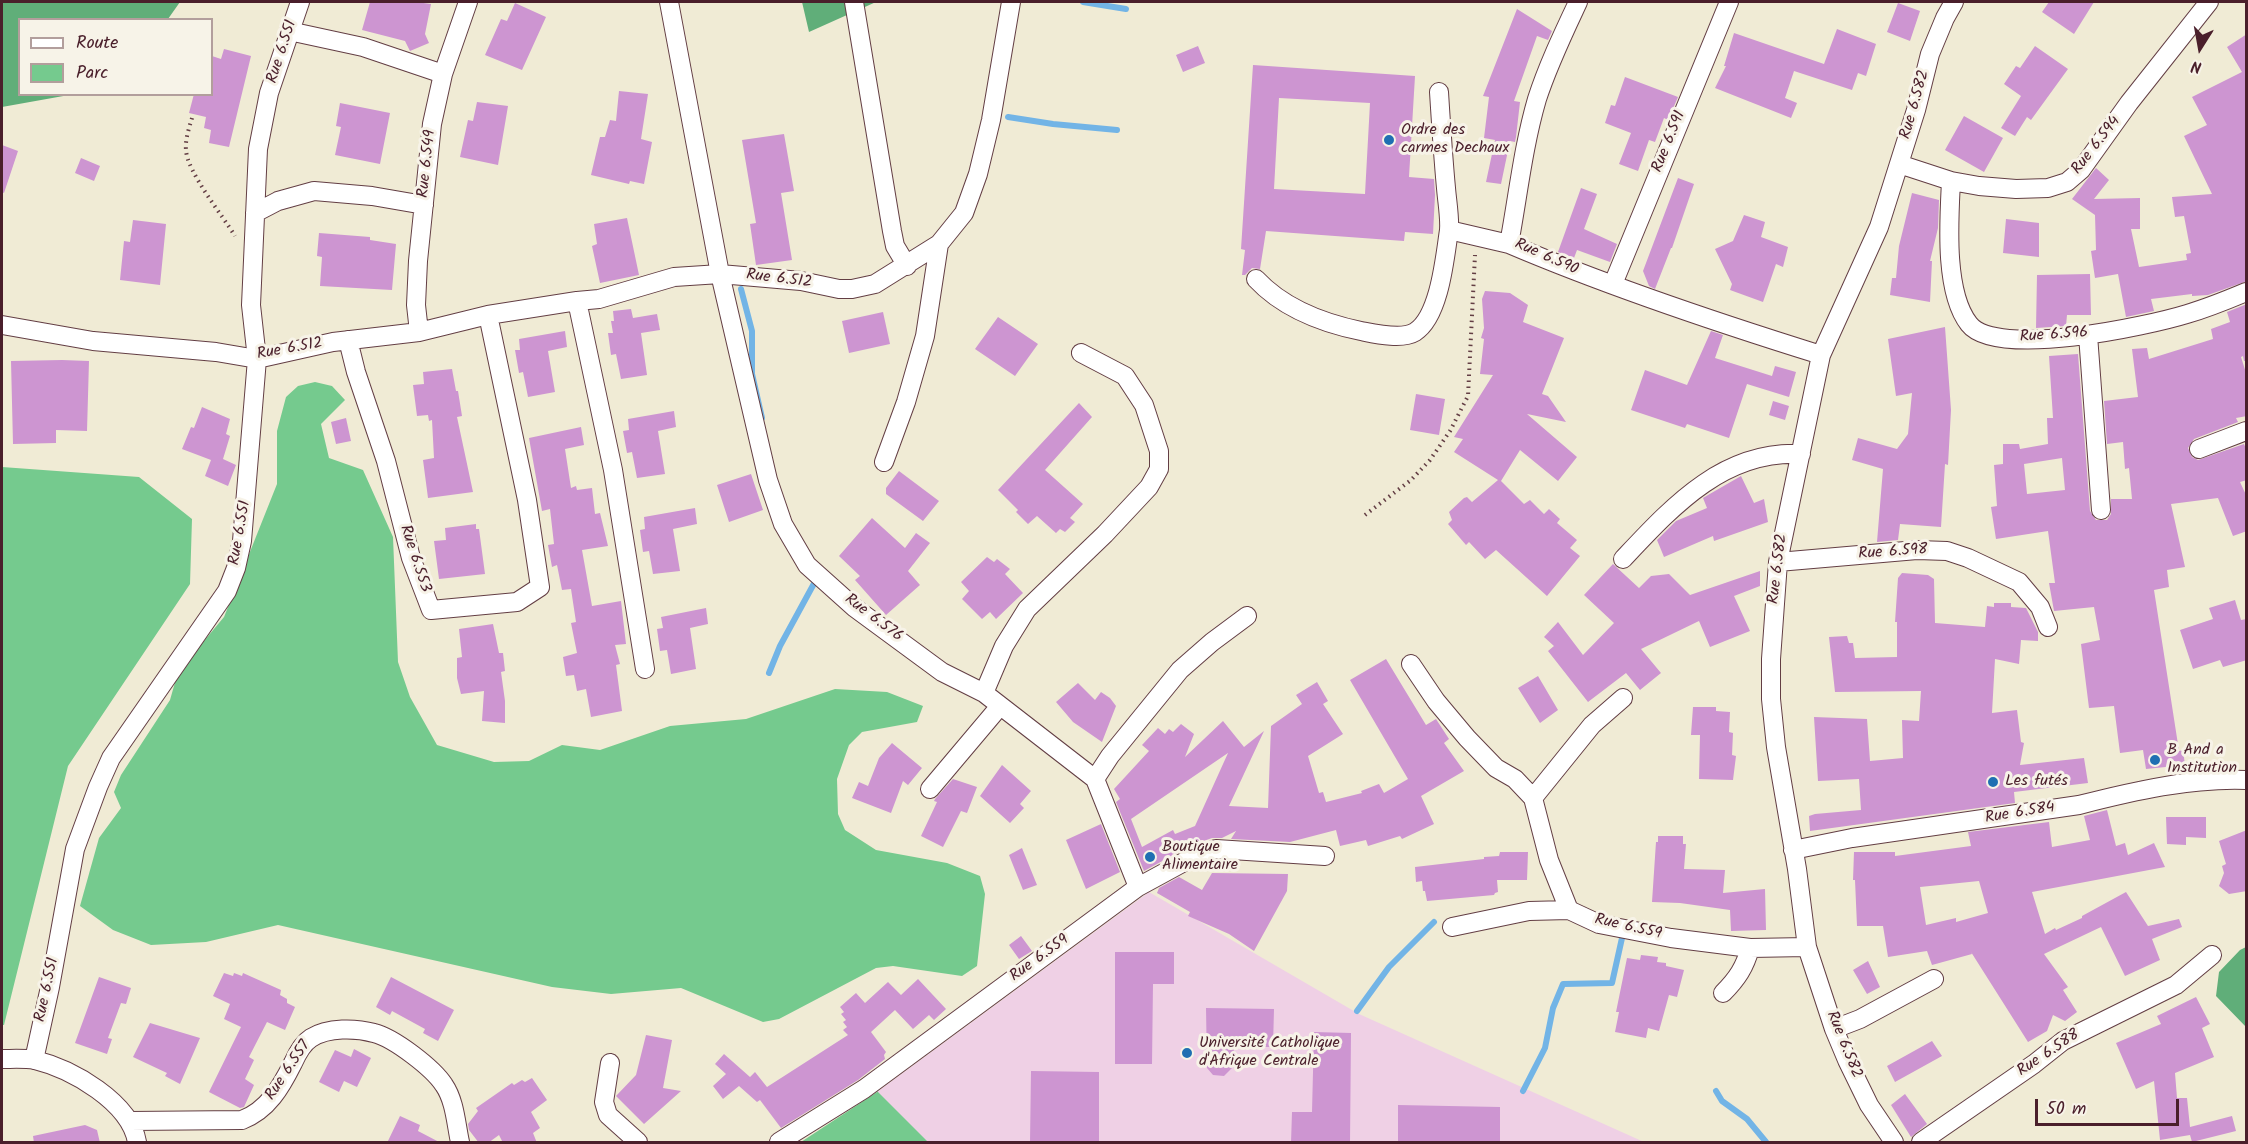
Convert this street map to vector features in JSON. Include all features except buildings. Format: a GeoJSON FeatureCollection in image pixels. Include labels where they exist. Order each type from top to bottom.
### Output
{"type":"FeatureCollection","features":[{"type":"Feature","properties":{"kind":"street","name":"Rue 6.551"},"geometry":{"type":"LineString","coordinates":[[34,1060],[75,849],[98,787],[111,758],[227,591],[236,568],[247,506],[257,359],[250,305],[258,149],[269,93],[300,2]]}},
{"type":"Feature","properties":{"kind":"street","name":"Rue 6.549"},"geometry":{"type":"LineString","coordinates":[[419,332],[416,305],[418,261],[432,124],[443,74],[468,2]]}},
{"type":"Feature","properties":{"kind":"street","name":"Rue 6.576"},"geometry":{"type":"LineString","coordinates":[[669,2],[720,274],[768,480],[783,524],[807,565],[855,608],[942,672],[984,693],[1095,779]]}},
{"type":"Feature","properties":{"kind":"street"},"geometry":{"type":"LineString","coordinates":[[855,2],[892,231],[895,246],[907,266]]}},
{"type":"Feature","properties":{"kind":"street"},"geometry":{"type":"LineString","coordinates":[[884,462],[906,402],[925,336],[939,244],[964,213],[978,174],[991,120],[1011,2]]}},
{"type":"Feature","properties":{"kind":"street","name":"Rue 6.590"},"geometry":{"type":"LineString","coordinates":[[1578,2],[1555,48],[1537,99],[1522,160],[1509,244],[1567,269],[1718,323],[1821,355]]}},
{"type":"Feature","properties":{"kind":"street","name":"Rue 6.591"},"geometry":{"type":"LineString","coordinates":[[1613,284],[1729,2]]}},
{"type":"Feature","properties":{"kind":"street","name":"Rue 6.582"},"geometry":{"type":"LineString","coordinates":[[1894,1143],[1869,1105],[1834,1029],[1807,947],[1776,747],[1771,699],[1771,659],[1778,562],[1821,355],[1879,226],[1930,54],[1954,2]]}},
{"type":"Feature","properties":{"kind":"street","name":"Rue 6.594"},"geometry":{"type":"LineString","coordinates":[[1899,164],[1951,181],[2016,189],[2048,188],[2067,182],[2081,170],[2129,103],[2209,2]]}},
{"type":"Feature","properties":{"kind":"street"},"geometry":{"type":"LineString","coordinates":[[289,31],[363,47],[443,74]]}},
{"type":"Feature","properties":{"kind":"street"},"geometry":{"type":"LineString","coordinates":[[1256,279],[1266,290],[1288,305],[1312,317],[1360,331],[1403,336],[1415,332],[1426,322],[1433,309],[1449,230],[1439,92]]}},
{"type":"Feature","properties":{"kind":"street","name":"Rue 6.596"},"geometry":{"type":"LineString","coordinates":[[1951,181],[1949,208],[1952,266],[1958,304],[1970,326],[1991,336],[2023,341],[2088,335],[2184,315],[2247,292]]}},
{"type":"Feature","properties":{"kind":"street"},"geometry":{"type":"LineString","coordinates":[[255,213],[278,201],[314,191],[372,196],[424,205]]}},
{"type":"Feature","properties":{"kind":"street"},"geometry":{"type":"LineString","coordinates":[[1449,230],[1509,244]]}},
{"type":"Feature","properties":{"kind":"street","name":"Rue 6.512"},"geometry":{"type":"LineString","coordinates":[[2,325],[93,341],[216,352],[257,359],[348,340],[419,332],[488,315],[599,299],[674,277],[720,274],[852,289],[875,284],[939,244]]}},
{"type":"Feature","properties":{"kind":"street"},"geometry":{"type":"LineString","coordinates":[[578,301],[613,470],[645,669]]}},
{"type":"Feature","properties":{"kind":"street","name":"Rue 6.553"},"geometry":{"type":"LineString","coordinates":[[348,340],[386,460],[411,558],[431,610],[517,602],[540,587],[527,500],[488,315]]}},
{"type":"Feature","properties":{"kind":"street"},"geometry":{"type":"LineString","coordinates":[[2088,335],[2101,510]]}},
{"type":"Feature","properties":{"kind":"street"},"geometry":{"type":"LineString","coordinates":[[984,693],[1004,646],[1027,609],[1105,534],[1149,487],[1159,469],[1159,451],[1151,424],[1144,405],[1125,376],[1082,353]]}},
{"type":"Feature","properties":{"kind":"street"},"geometry":{"type":"LineString","coordinates":[[2199,449],[2247,431]]}},
{"type":"Feature","properties":{"kind":"street"},"geometry":{"type":"LineString","coordinates":[[1623,559],[1668,511],[1719,473],[1752,459],[1785,453],[1801,454]]}},
{"type":"Feature","properties":{"kind":"street","name":"Rue 6.598"},"geometry":{"type":"LineString","coordinates":[[1778,562],[1917,550],[1947,551],[1968,558],[2019,582],[2040,607],[2048,627]]}},
{"type":"Feature","properties":{"kind":"street"},"geometry":{"type":"LineString","coordinates":[[1138,887],[1095,779],[1110,756],[1180,670],[1247,616]]}},
{"type":"Feature","properties":{"kind":"street"},"geometry":{"type":"LineString","coordinates":[[1411,664],[1436,701],[1467,738],[1496,768],[1515,779],[1533,798],[1549,860],[1569,910]]}},
{"type":"Feature","properties":{"kind":"street"},"geometry":{"type":"LineString","coordinates":[[1533,798],[1592,725],[1623,698]]}},
{"type":"Feature","properties":{"kind":"street"},"geometry":{"type":"LineString","coordinates":[[930,789],[1000,706]]}},
{"type":"Feature","properties":{"kind":"street","name":"Rue 6.584"},"geometry":{"type":"LineString","coordinates":[[1793,850],[1852,838],[2079,805],[2177,784],[2208,780],[2247,780]]}},
{"type":"Feature","properties":{"kind":"street","name":"Rue 6.559"},"geometry":{"type":"LineString","coordinates":[[779,1143],[864,1089],[1138,887],[1196,856],[1216,849],[1325,856]]}},
{"type":"Feature","properties":{"kind":"street","name":"Rue 6.559"},"geometry":{"type":"LineString","coordinates":[[1452,927],[1528,911],[1569,910],[1599,924],[1628,931],[1750,948],[1807,947]]}},
{"type":"Feature","properties":{"kind":"street"},"geometry":{"type":"LineString","coordinates":[[1723,993],[1737,979],[1745,965],[1750,948]]}},
{"type":"Feature","properties":{"kind":"street","name":"Rue 6.588"},"geometry":{"type":"LineString","coordinates":[[1921,1143],[2063,1041],[2176,985],[2212,955]]}},
{"type":"Feature","properties":{"kind":"street"},"geometry":{"type":"LineString","coordinates":[[1834,1029],[1860,1019],[1934,979]]}},
{"type":"Feature","properties":{"kind":"street","name":"Rue 6.557"},"geometry":{"type":"LineString","coordinates":[[130,1121],[242,1120],[252,1116],[266,1106],[280,1088],[298,1053],[309,1039],[321,1033],[349,1029],[374,1032],[424,1064],[444,1085],[454,1111],[460,1143]]}},
{"type":"Feature","properties":{"kind":"street"},"geometry":{"type":"LineString","coordinates":[[2,1059],[34,1060],[68,1073],[93,1088],[110,1099],[130,1121],[137,1143]]}},
{"type":"Feature","properties":{"kind":"street"},"geometry":{"type":"LineString","coordinates":[[610,1063],[604,1102],[608,1115],[638,1143]]}},
{"type":"Feature","properties":{"kind":"path"},"geometry":{"type":"LineString","coordinates":[[192,118],[185,149],[187,159],[198,180],[252,262]]}},
{"type":"Feature","properties":{"kind":"path"},"geometry":{"type":"LineString","coordinates":[[1365,515],[1411,480],[1430,460],[1450,431],[1468,396],[1477,236]]}},
{"type":"Feature","properties":{"kind":"shaded area","name":"Université Catholique d'Afrique Centrale"},"geometry":{"type":"Polygon","coordinates":[[[1149,892],[1359,1014],[1644,1142],[927,1142],[877,1092],[1149,892]]]}},
{"type":"Feature","properties":{"kind":"green space"},"geometry":{"type":"Polygon","coordinates":[[[2,2],[180,2],[169,18],[18,18],[18,96],[63,96],[2,107],[2,2]]]}},
{"type":"Feature","properties":{"kind":"green space"},"geometry":{"type":"Polygon","coordinates":[[[802,2],[876,2],[809,32],[802,2]]]}},
{"type":"Feature","properties":{"kind":"green space"},"geometry":{"type":"Polygon","coordinates":[[[315,382],[332,386],[345,400],[321,424],[329,458],[363,470],[393,537],[398,662],[410,697],[437,745],[494,762],[529,761],[562,745],[600,750],[670,726],[746,719],[835,689],[887,692],[923,706],[917,722],[862,732],[849,745],[837,779],[838,814],[845,830],[876,850],[947,863],[980,876],[985,894],[977,966],[962,976],[893,966],[876,968],[779,1019],[763,1022],[681,988],[611,994],[552,987],[278,925],[206,942],[151,945],[113,930],[80,906],[99,838],[121,808],[114,792],[121,775],[170,700],[178,672],[224,617],[277,484],[277,431],[286,397],[298,386],[315,382]]]}},
{"type":"Feature","properties":{"kind":"green space"},"geometry":{"type":"Polygon","coordinates":[[[2,467],[139,477],[192,519],[190,584],[68,766],[4,1025],[2,1025],[2,467]]]}},
{"type":"Feature","properties":{"kind":"green space"},"geometry":{"type":"Polygon","coordinates":[[[2246,947],[2246,1027],[2216,996],[2219,972],[2240,950],[2246,947]]]}},
{"type":"Feature","properties":{"kind":"green space"},"geometry":{"type":"Polygon","coordinates":[[[877,1092],[928,1142],[801,1142],[877,1092]]]}},
{"type":"Feature","properties":{"kind":"waterway"},"geometry":{"type":"LineString","coordinates":[[1083,2],[1126,9]]}},
{"type":"Feature","properties":{"kind":"waterway"},"geometry":{"type":"LineString","coordinates":[[1008,117],[1117,130]]}},
{"type":"Feature","properties":{"kind":"waterway"},"geometry":{"type":"LineString","coordinates":[[741,289],[752,331],[752,374],[762,418]]}},
{"type":"Feature","properties":{"kind":"waterway"},"geometry":{"type":"LineString","coordinates":[[769,673],[780,646],[817,578]]}},
{"type":"Feature","properties":{"kind":"waterway"},"geometry":{"type":"LineString","coordinates":[[1357,1011],[1389,967],[1434,922]]}},
{"type":"Feature","properties":{"kind":"waterway"},"geometry":{"type":"LineString","coordinates":[[1523,1091],[1545,1048],[1553,1008],[1563,984],[1612,983],[1622,938]]}},
{"type":"Feature","properties":{"kind":"waterway"},"geometry":{"type":"LineString","coordinates":[[1716,1091],[1722,1101],[1747,1119],[1766,1142]]}},
{"type":"Feature","properties":{"kind":"place","name":"Ordre des carmes Dechaux"},"geometry":{"type":"Point","coordinates":[1389,140]}},
{"type":"Feature","properties":{"kind":"place","name":"B And a Institution"},"geometry":{"type":"Point","coordinates":[2155,760]}},
{"type":"Feature","properties":{"kind":"place","name":"Les futés"},"geometry":{"type":"Point","coordinates":[1993,782]}},
{"type":"Feature","properties":{"kind":"place","name":"Boutique Alimentaire"},"geometry":{"type":"Point","coordinates":[1150,857]}},
{"type":"Feature","properties":{"kind":"place","name":"Université Catholique d'Afrique Centrale"},"geometry":{"type":"Point","coordinates":[1187,1053]}}]}
